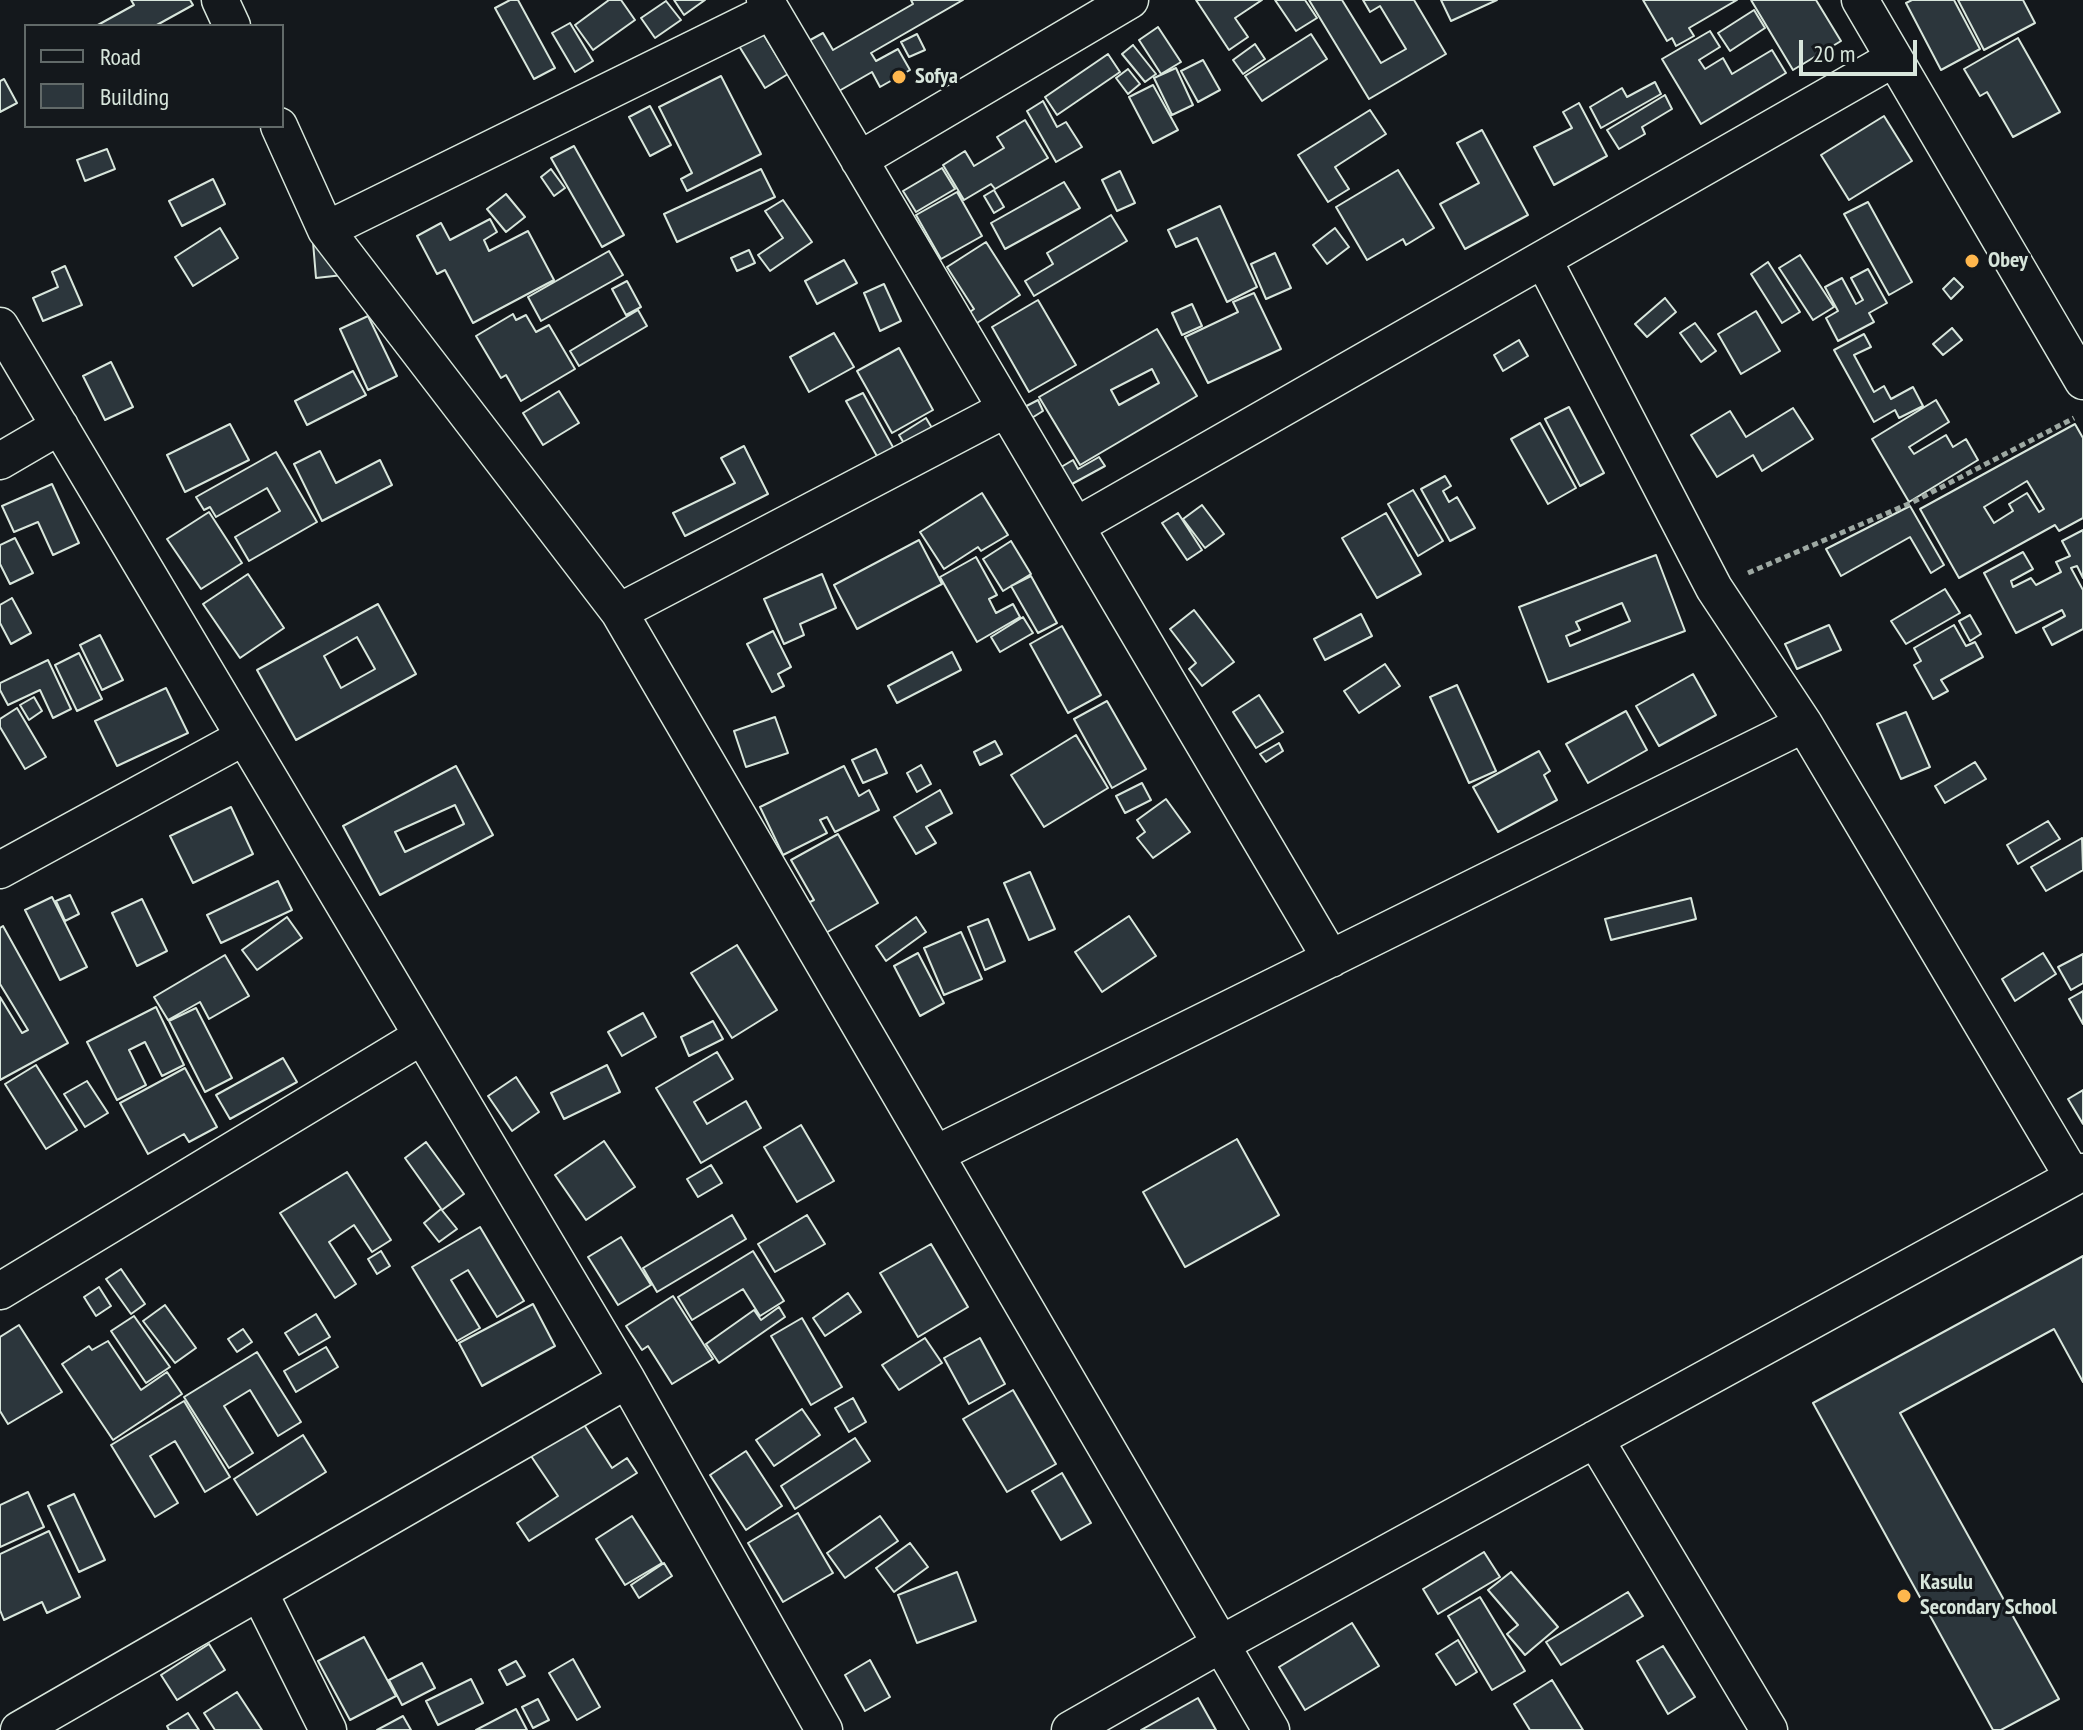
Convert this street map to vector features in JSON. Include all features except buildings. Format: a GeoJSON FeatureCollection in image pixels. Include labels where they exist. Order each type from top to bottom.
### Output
{"type":"FeatureCollection","features":[{"type":"Feature","properties":{"kind":"street"},"geometry":{"type":"LineString","coordinates":[[220,0],[231,24]]}},
{"type":"Feature","properties":{"kind":"street"},"geometry":{"type":"LineString","coordinates":[[859,160],[1130,0]]}},
{"type":"Feature","properties":{"kind":"street"},"geometry":{"type":"LineString","coordinates":[[1860,0],[2083,381]]}},
{"type":"Feature","properties":{"kind":"street"},"geometry":{"type":"LineString","coordinates":[[326,230],[768,6],[1331,959]]}},
{"type":"Feature","properties":{"kind":"street"},"geometry":{"type":"LineString","coordinates":[[1076,526],[1893,59]]}},
{"type":"Feature","properties":{"kind":"street"},"geometry":{"type":"LineString","coordinates":[[280,128],[326,230],[619,612],[1271,1730]]}},
{"type":"Feature","properties":{"kind":"street"},"geometry":{"type":"LineString","coordinates":[[1070,1730],[1221,1644],[2078,1175],[1804,724],[1714,588],[1543,259]]}},
{"type":"Feature","properties":{"kind":"street"},"geometry":{"type":"LineString","coordinates":[[0,326],[627,1380],[824,1730]]}},
{"type":"Feature","properties":{"kind":"street"},"geometry":{"type":"LineString","coordinates":[[619,612],[1006,409]]}},
{"type":"Feature","properties":{"kind":"street"},"geometry":{"type":"LineString","coordinates":[[0,461],[60,426]]}},
{"type":"Feature","properties":{"kind":"street"},"geometry":{"type":"LineString","coordinates":[[936,1154],[1804,724]]}},
{"type":"Feature","properties":{"kind":"street"},"geometry":{"type":"LineString","coordinates":[[0,870],[244,737]]}},
{"type":"Feature","properties":{"kind":"street"},"geometry":{"type":"LineString","coordinates":[[0,1291],[422,1036]]}},
{"type":"Feature","properties":{"kind":"street"},"geometry":{"type":"LineString","coordinates":[[19,1730],[627,1380]]}},
{"type":"Feature","properties":{"kind":"street"},"geometry":{"type":"LineString","coordinates":[[1595,1439],[1769,1730]]}},
{"type":"Feature","properties":{"kind":"street"},"geometry":{"type":"LineString","coordinates":[[259,1592],[328,1730]]}},
{"type":"Feature","properties":{"kind":"path"},"geometry":{"type":"LineString","coordinates":[[1714,588],[1913,502],[2077,416],[2083,417]]}},
{"type":"Feature","properties":{"kind":"place","name":"Sofya"},"geometry":{"type":"Point","coordinates":[899,77]}},
{"type":"Feature","properties":{"kind":"place","name":"Obey"},"geometry":{"type":"Point","coordinates":[1972,261]}},
{"type":"Feature","properties":{"kind":"place","name":"Kasulu Secondary School"},"geometry":{"type":"Point","coordinates":[1904,1596]}}]}
